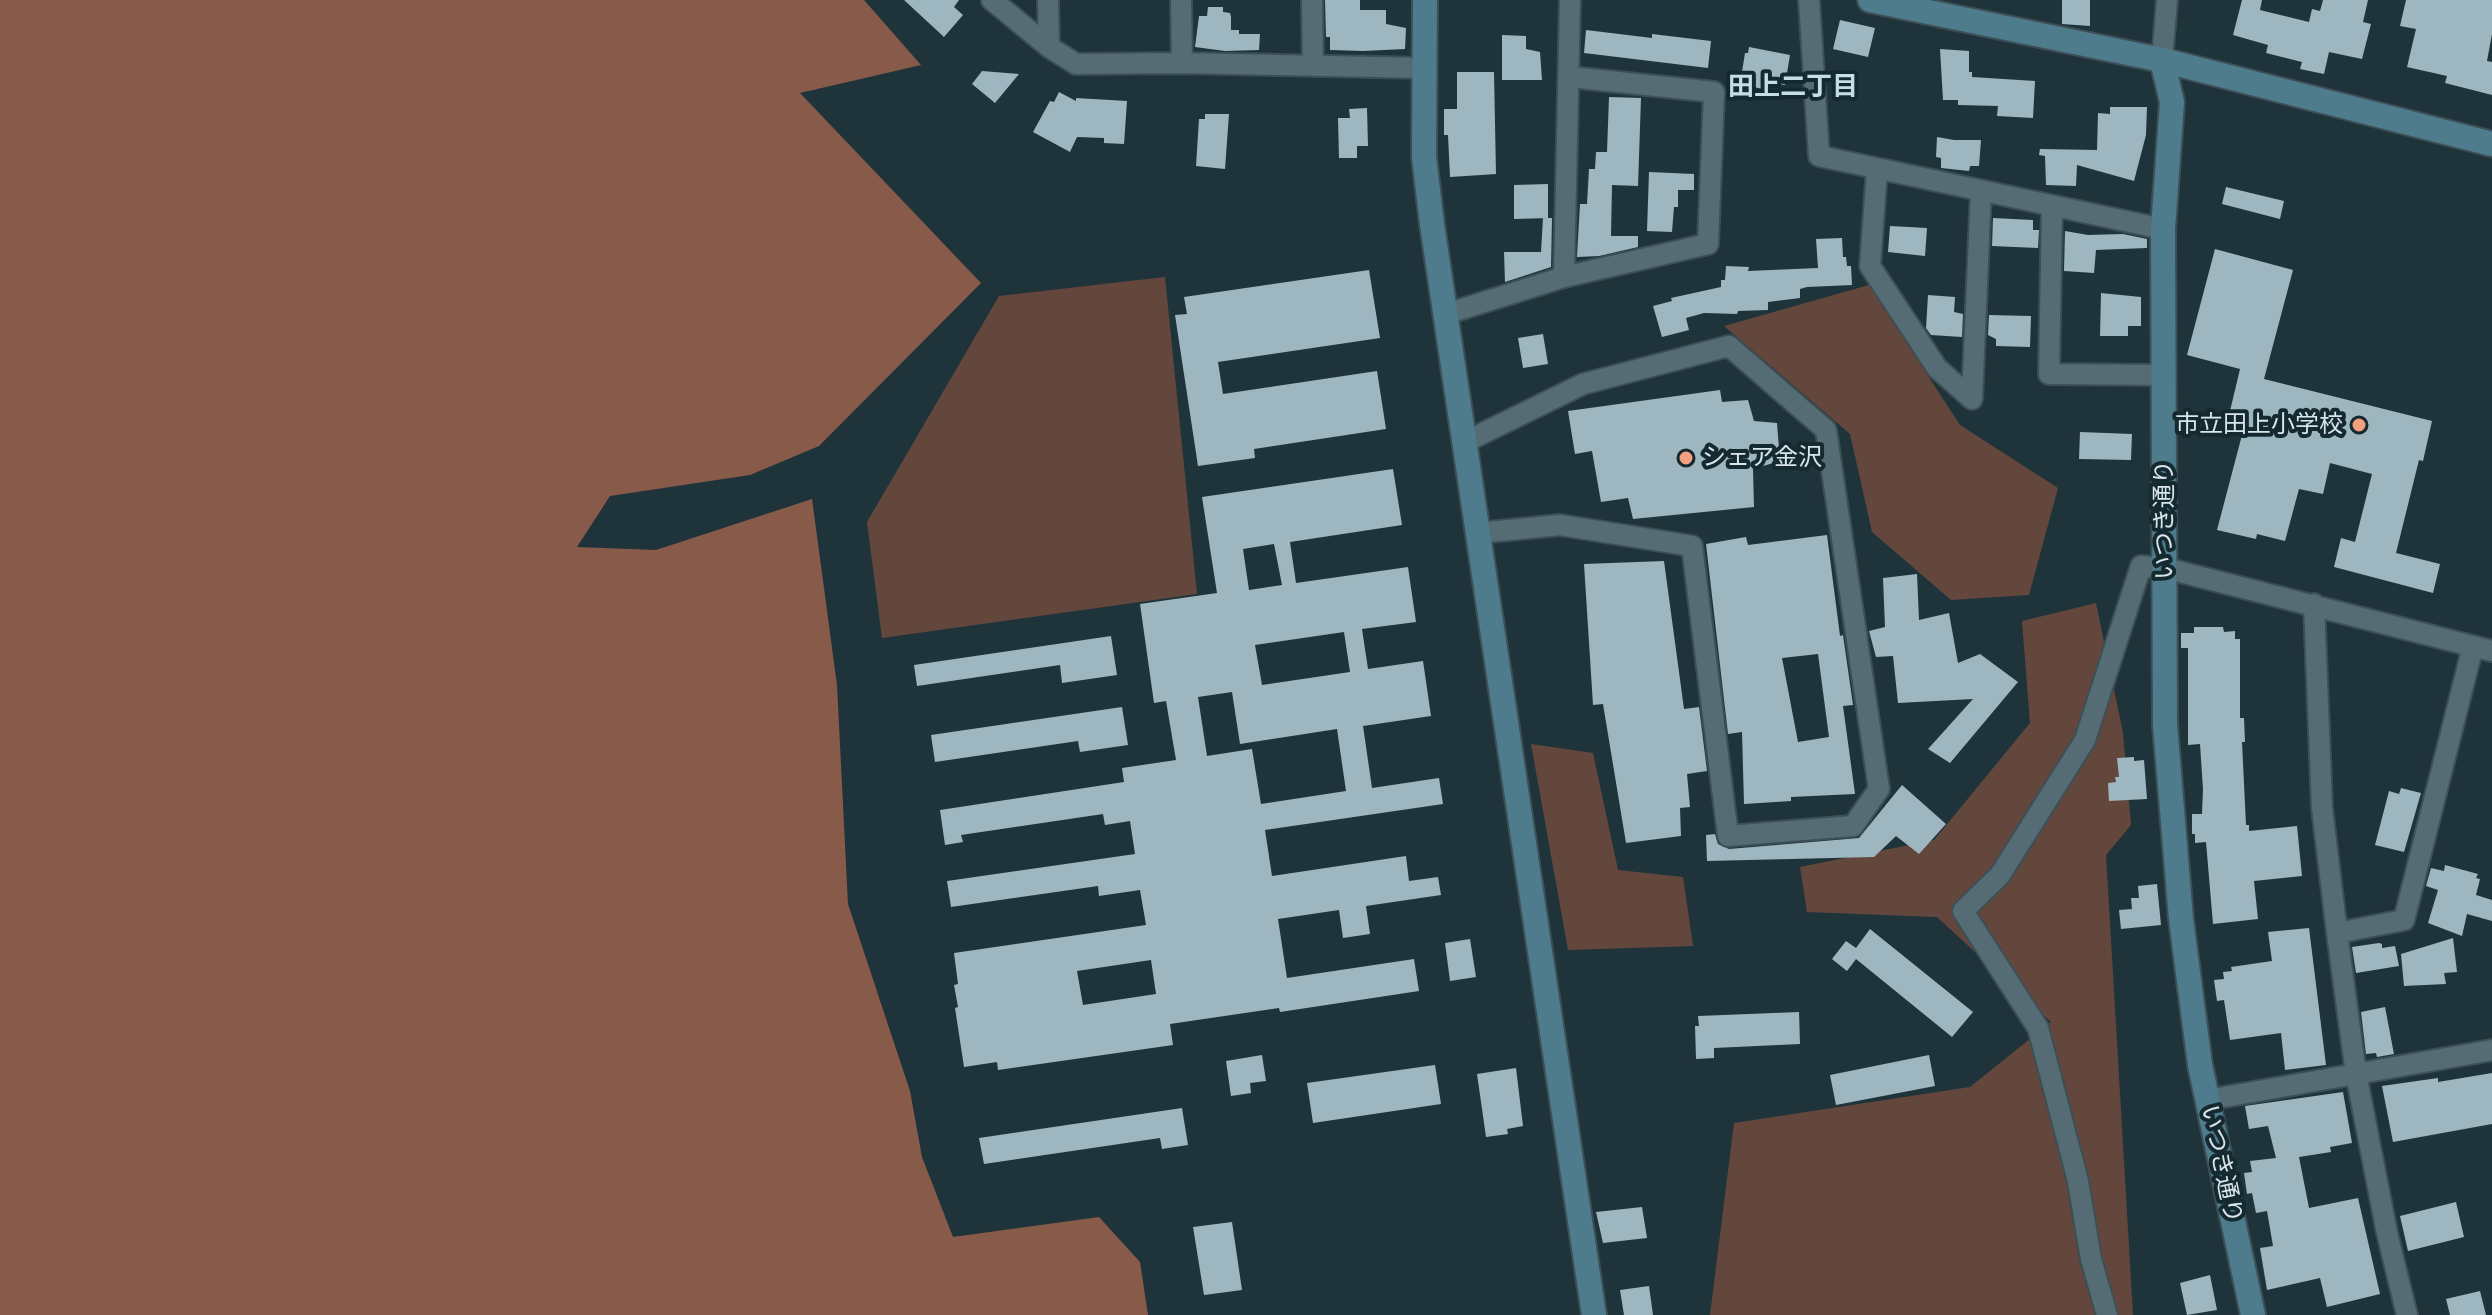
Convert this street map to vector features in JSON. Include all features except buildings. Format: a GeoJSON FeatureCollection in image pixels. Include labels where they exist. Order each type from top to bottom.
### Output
{"type":"FeatureCollection","features":[{"type":"Feature","properties":{"kind":"street"},"geometry":{"type":"LineString","coordinates":[[992,0],[1049,47],[1076,64],[1424,68]]}},
{"type":"Feature","properties":{"kind":"street"},"geometry":{"type":"LineString","coordinates":[[1048,0],[1049,47]]}},
{"type":"Feature","properties":{"kind":"street"},"geometry":{"type":"LineString","coordinates":[[1181,0],[1182,63]]}},
{"type":"Feature","properties":{"kind":"street"},"geometry":{"type":"LineString","coordinates":[[1312,0],[1313,66]]}},
{"type":"Feature","properties":{"kind":"street"},"geometry":{"type":"LineString","coordinates":[[1425,0],[1424,157],[1594,1315]]}},
{"type":"Feature","properties":{"kind":"street"},"geometry":{"type":"LineString","coordinates":[[1564,277],[1570,0]]}},
{"type":"Feature","properties":{"kind":"street"},"geometry":{"type":"LineString","coordinates":[[1809,0],[1819,156],[2163,229]]}},
{"type":"Feature","properties":{"kind":"street"},"geometry":{"type":"LineString","coordinates":[[1870,0],[2162,60],[2492,144]]}},
{"type":"Feature","properties":{"kind":"street"},"geometry":{"type":"LineString","coordinates":[[2162,60],[2167,0]]}},
{"type":"Feature","properties":{"kind":"street","name":"いつき通り"},"geometry":{"type":"LineString","coordinates":[[2162,60],[2172,102],[2163,229],[2165,725],[2181,919],[2207,1100],[2253,1315]]}},
{"type":"Feature","properties":{"kind":"street"},"geometry":{"type":"LineString","coordinates":[[1446,314],[1564,277],[1708,244],[1714,92],[1570,77]]}},
{"type":"Feature","properties":{"kind":"street"},"geometry":{"type":"LineString","coordinates":[[1877,169],[1870,266],[1937,368],[1972,399],[1981,191]]}},
{"type":"Feature","properties":{"kind":"street"},"geometry":{"type":"LineString","coordinates":[[2052,206],[2049,374],[2164,375]]}},
{"type":"Feature","properties":{"kind":"street"},"geometry":{"type":"LineString","coordinates":[[1465,442],[1583,384],[1729,346],[1826,430],[1879,789],[1853,826],[1728,836],[1692,546],[1560,525],[1478,533]]}},
{"type":"Feature","properties":{"kind":"street"},"geometry":{"type":"LineString","coordinates":[[2107,1315],[2091,1259],[2078,1181],[2038,1028],[1963,911],[2000,875],[2085,740],[2141,566],[2165,568],[2482,648],[2404,920],[2337,933]]}},
{"type":"Feature","properties":{"kind":"street"},"geometry":{"type":"LineString","coordinates":[[2314,604],[2322,808],[2337,933],[2356,1074],[2387,1233],[2407,1315]]}},
{"type":"Feature","properties":{"kind":"street"},"geometry":{"type":"LineString","coordinates":[[2207,1100],[2492,1050]]}},
{"type":"Feature","properties":{"kind":"shaded area"},"geometry":{"type":"Polygon","coordinates":[[[0,0],[864,0],[921,65],[800,93],[981,283],[819,446],[750,475],[610,496],[577,547],[656,550],[812,499],[837,685],[848,904],[910,1091],[922,1157],[953,1237],[1099,1217],[1140,1262],[1148,1315],[0,1315],[0,0]]]}},
{"type":"Feature","properties":{"kind":"shaded area"},"geometry":{"type":"Polygon","coordinates":[[[1165,277],[1197,594],[882,638],[867,522],[999,296],[1165,277]]]}},
{"type":"Feature","properties":{"kind":"shaded area"},"geometry":{"type":"Polygon","coordinates":[[[1869,285],[1960,425],[2058,488],[2029,595],[1951,600],[1872,532],[1850,434],[1724,326],[1869,285]]]}},
{"type":"Feature","properties":{"kind":"shaded area"},"geometry":{"type":"Polygon","coordinates":[[[2096,603],[2123,733],[2131,825],[2106,855],[2133,1315],[1710,1315],[1734,1123],[1970,1087],[2051,1022],[1937,917],[1807,912],[1800,867],[1934,840],[2030,723],[2022,621],[2096,603]]]}},
{"type":"Feature","properties":{"kind":"shaded area"},"geometry":{"type":"Polygon","coordinates":[[[1531,744],[1593,753],[1618,870],[1683,877],[1693,946],[1568,950],[1531,744]]]}},
{"type":"Feature","properties":{"kind":"place","name":"市立田上小学校"},"geometry":{"type":"Point","coordinates":[2359,425]}},
{"type":"Feature","properties":{"kind":"place","name":"シェア金沢"},"geometry":{"type":"Point","coordinates":[1686,458]}},
{"type":"Feature","properties":{"kind":"district","name":"田上二丁目"},"geometry":{"type":"Point","coordinates":[1793,87]}}]}
